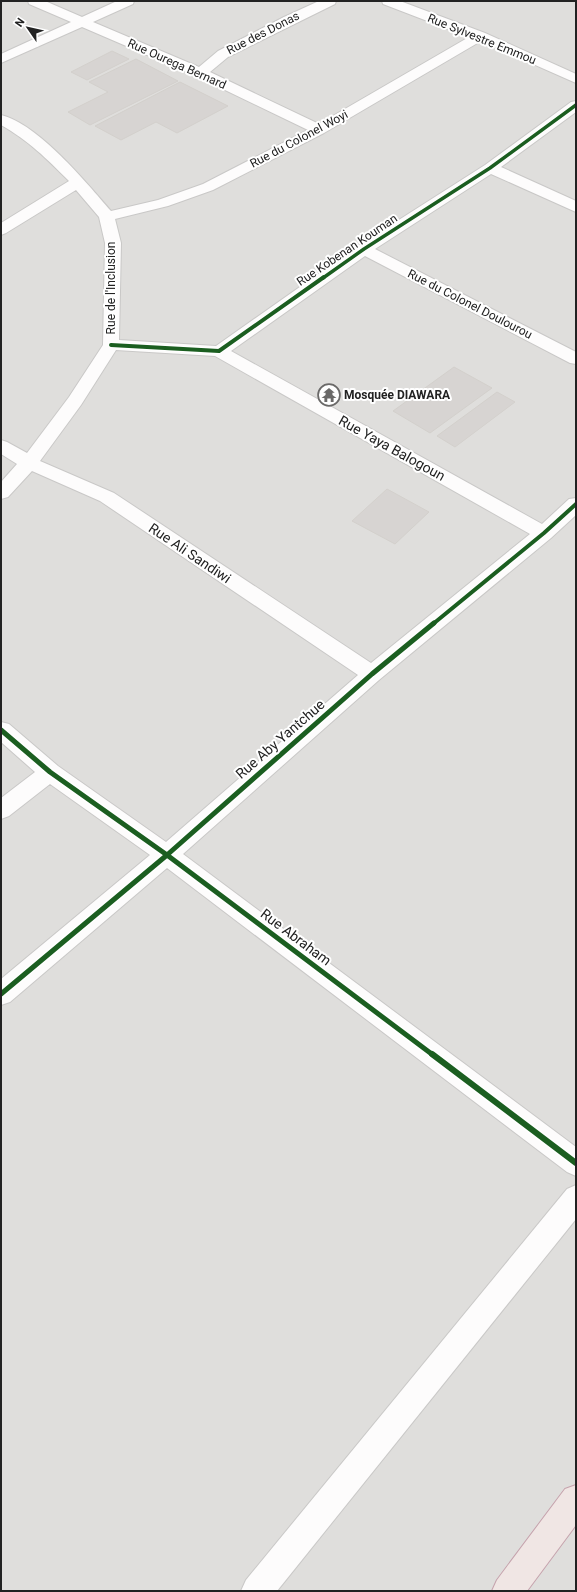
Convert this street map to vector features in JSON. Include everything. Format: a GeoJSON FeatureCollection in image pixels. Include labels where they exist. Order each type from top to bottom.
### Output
{"type":"FeatureCollection","features":[{"type":"Feature","properties":{"kind":"highway"},"geometry":{"type":"LineString","coordinates":[[508,1591],[576,1500]]}},
{"type":"Feature","properties":{"kind":"street","name":"Rue Ourega Bernard"},"geometry":{"type":"LineString","coordinates":[[34,1],[201,73],[319,130]]}},
{"type":"Feature","properties":{"kind":"street"},"geometry":{"type":"LineString","coordinates":[[1,59],[128,1]]}},
{"type":"Feature","properties":{"kind":"street","name":"Rue des Donas"},"geometry":{"type":"LineString","coordinates":[[201,73],[223,54],[330,1]]}},
{"type":"Feature","properties":{"kind":"street","name":"Rue Sylvestre Emmou"},"geometry":{"type":"LineString","coordinates":[[388,1],[480,36],[576,78]]}},
{"type":"Feature","properties":{"kind":"street","name":"Rue du Colonel Woyi"},"geometry":{"type":"LineString","coordinates":[[107,216],[163,203],[208,187],[319,130],[480,36]]}},
{"type":"Feature","properties":{"kind":"street","name":"Rue Kobenan Kouman"},"geometry":{"type":"LineString","coordinates":[[219,351],[364,249],[490,168],[576,104]]}},
{"type":"Feature","properties":{"kind":"street","name":"Rue de l'Inclusion"},"geometry":{"type":"LineString","coordinates":[[1,119],[27,134],[46,150],[78,182],[107,216],[113,243],[111,345],[75,401],[29,463],[1,493]]}},
{"type":"Feature","properties":{"kind":"street"},"geometry":{"type":"LineString","coordinates":[[490,168],[576,206]]}},
{"type":"Feature","properties":{"kind":"street"},"geometry":{"type":"LineString","coordinates":[[1,230],[78,182]]}},
{"type":"Feature","properties":{"kind":"street","name":"Rue du Colonel Doulourou"},"geometry":{"type":"LineString","coordinates":[[364,249],[576,359]]}},
{"type":"Feature","properties":{"kind":"street"},"geometry":{"type":"LineString","coordinates":[[111,345],[219,351]]}},
{"type":"Feature","properties":{"kind":"street","name":"Rue Yaya Balogoun"},"geometry":{"type":"LineString","coordinates":[[219,351],[544,533]]}},
{"type":"Feature","properties":{"kind":"street","name":"Rue Ali Sandiwi"},"geometry":{"type":"LineString","coordinates":[[1,446],[29,463],[107,497],[372,674]]}},
{"type":"Feature","properties":{"kind":"street","name":"Rue Aby Yantchue"},"geometry":{"type":"LineString","coordinates":[[1,994],[167,855],[372,674],[544,533],[576,504]]}},
{"type":"Feature","properties":{"kind":"street","name":"Rue Abraham"},"geometry":{"type":"LineString","coordinates":[[1,730],[50,772],[167,855],[576,1163]]}},
{"type":"Feature","properties":{"kind":"street"},"geometry":{"type":"LineString","coordinates":[[1,810],[50,772]]}},
{"type":"Feature","properties":{"kind":"street"},"geometry":{"type":"LineString","coordinates":[[257,1591],[576,1198]]}},
{"type":"Feature","properties":{"kind":"shaded area"},"geometry":{"type":"Polygon","coordinates":[[[1,1],[576,1],[576,1591],[1,1591],[1,1]]]}},
{"type":"Feature","properties":{"kind":"building"},"geometry":{"type":"Polygon","coordinates":[[[112,51],[129,59],[87,80],[71,72],[112,51]]]}},
{"type":"Feature","properties":{"kind":"building"},"geometry":{"type":"Polygon","coordinates":[[[136,59],[178,81],[90,125],[68,112],[108,92],[89,82],[136,59]]]}},
{"type":"Feature","properties":{"kind":"building"},"geometry":{"type":"Polygon","coordinates":[[[180,82],[228,106],[177,133],[156,122],[121,140],[95,126],[180,82]]]}},
{"type":"Feature","properties":{"kind":"building"},"geometry":{"type":"Polygon","coordinates":[[[454,367],[492,388],[430,433],[393,411],[454,367]]]}},
{"type":"Feature","properties":{"kind":"building"},"geometry":{"type":"Polygon","coordinates":[[[497,392],[515,402],[455,447],[437,436],[497,392]]]}},
{"type":"Feature","properties":{"kind":"building"},"geometry":{"type":"Polygon","coordinates":[[[387,489],[429,512],[395,544],[352,521],[387,489]]]}},
{"type":"Feature","properties":{"kind":"cycle path"},"geometry":{"type":"LineString","coordinates":[[111,345],[219,351],[364,249],[490,168],[576,105]]}},
{"type":"Feature","properties":{"kind":"cycle path"},"geometry":{"type":"LineString","coordinates":[[1,994],[167,855],[372,674],[544,533],[576,504]]}},
{"type":"Feature","properties":{"kind":"cycle path"},"geometry":{"type":"LineString","coordinates":[[1,730],[50,772],[167,855],[576,1163]]}},
{"type":"Feature","properties":{"kind":"place","name":"Mosquée DIAWARA"},"geometry":{"type":"Point","coordinates":[329,395]}}]}
